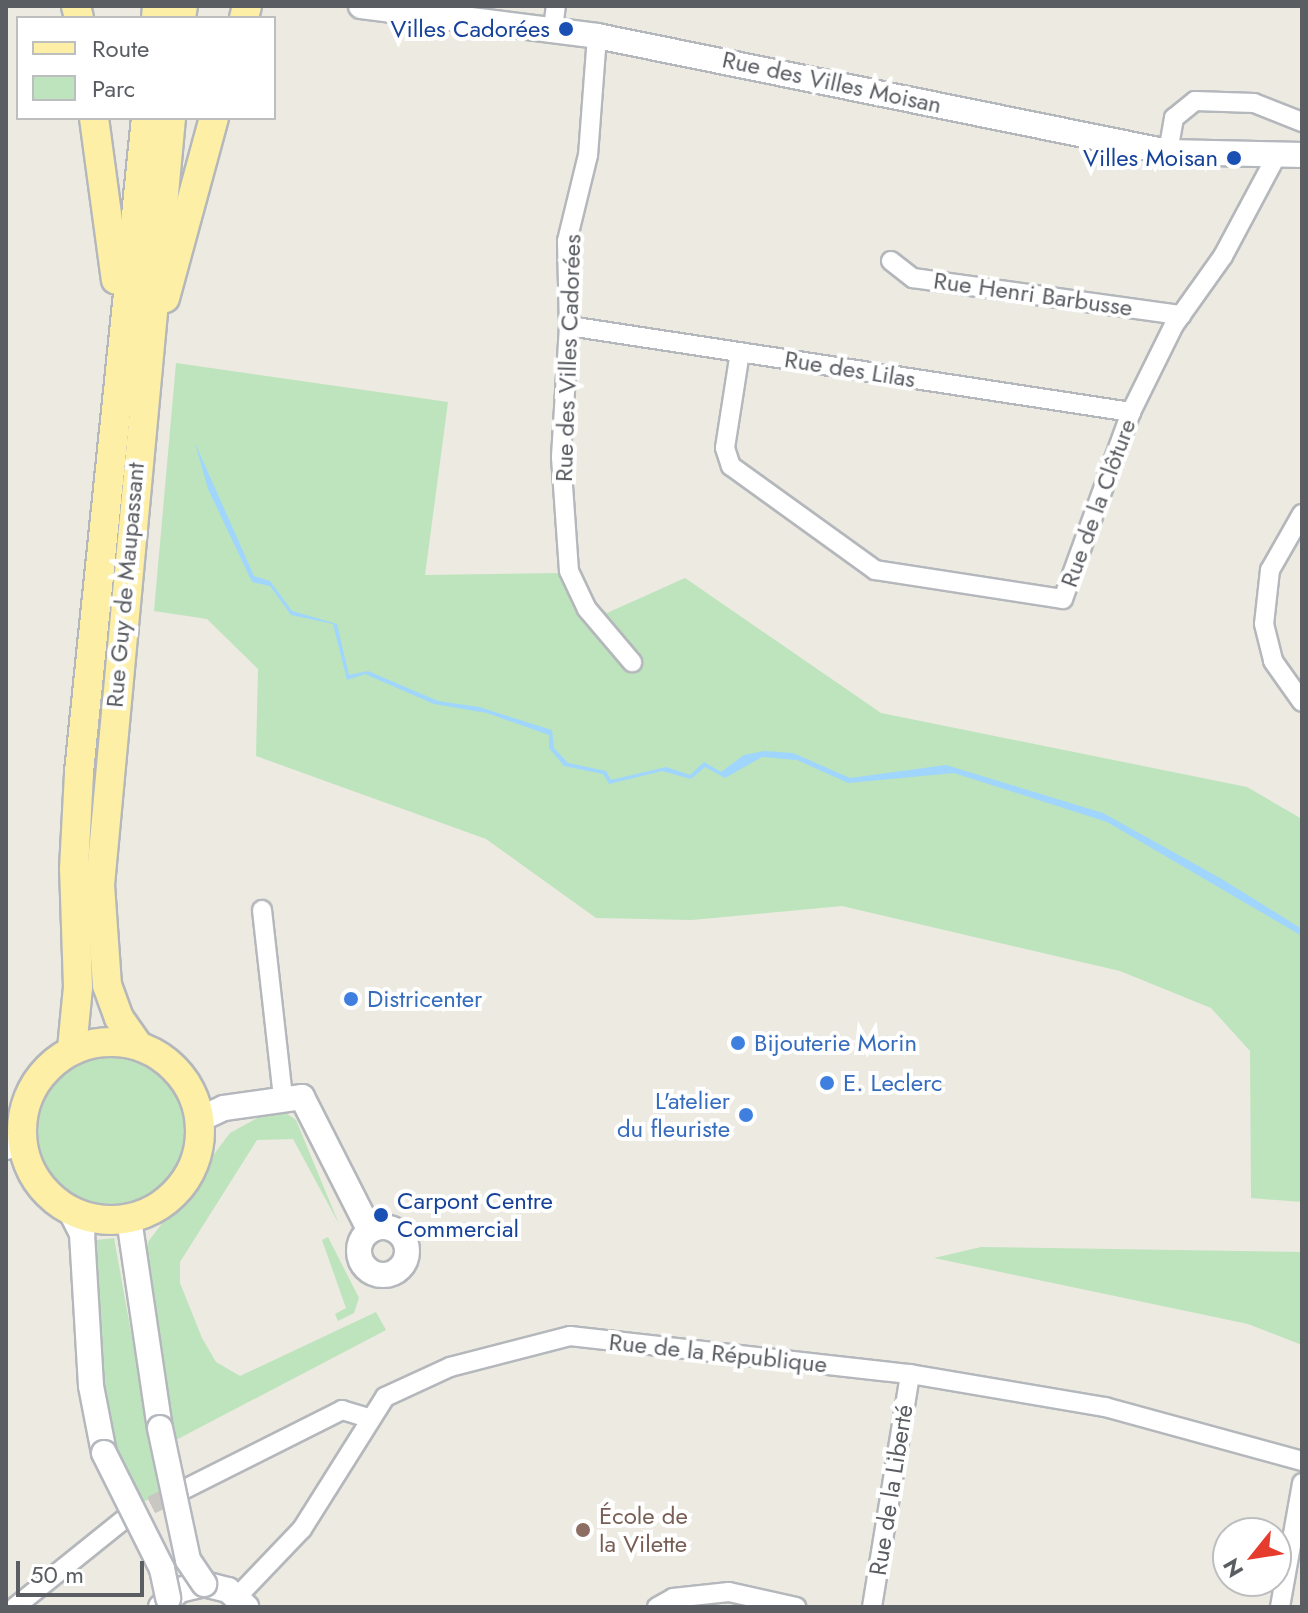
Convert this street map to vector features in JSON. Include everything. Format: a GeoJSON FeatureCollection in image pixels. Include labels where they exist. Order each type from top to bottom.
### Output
{"type":"FeatureCollection","features":[{"type":"Feature","properties":{"kind":"main road"},"geometry":{"type":"LineString","coordinates":[[248,6],[256,6]]}},
{"type":"Feature","properties":{"kind":"main road","name":"Rue des Villes Moisan"},"geometry":{"type":"LineString","coordinates":[[361,6],[554,18],[597,36],[1168,152],[1302,155]]}},
{"type":"Feature","properties":{"kind":"main road"},"geometry":{"type":"LineString","coordinates":[[94,120],[115,253],[118,398]]}},
{"type":"Feature","properties":{"kind":"main road","name":"Rue Guy de Maupassant"},"geometry":{"type":"LineString","coordinates":[[72,1049],[78,987],[74,869],[79,772],[146,120]]}},
{"type":"Feature","properties":{"kind":"main road","name":"Rue Guy de Maupassant"},"geometry":{"type":"LineString","coordinates":[[138,1045],[119,1018],[107,985],[100,885],[150,318],[171,120]]}},
{"type":"Feature","properties":{"kind":"main road"},"geometry":{"type":"LineString","coordinates":[[150,318],[165,299],[213,120]]}},
{"type":"Feature","properties":{"kind":"main road"},"geometry":{"type":"LineString","coordinates":[[116,1041],[138,1045],[180,1073],[200,1119],[200,1146],[184,1183],[154,1210],[129,1219],[99,1220],[71,1212],[47,1194],[14,1144],[32,1088],[49,1065],[72,1049],[116,1041]]}},
{"type":"Feature","properties":{"kind":"main road"},"geometry":{"type":"LineString","coordinates":[[200,1119],[224,1108],[283,1096],[302,1097],[370,1231]]}},
{"type":"Feature","properties":{"kind":"main road"},"geometry":{"type":"LineString","coordinates":[[71,1212],[82,1234],[91,1386],[104,1453],[162,1569],[165,1602],[204,1584]]}},
{"type":"Feature","properties":{"kind":"main road"},"geometry":{"type":"LineString","coordinates":[[129,1219],[160,1428],[188,1560],[204,1584],[242,1602]]}},
{"type":"Feature","properties":{"kind":"street","name":"Rue des Villes Cadorées"},"geometry":{"type":"LineString","coordinates":[[597,36],[588,155],[567,241],[569,326],[561,457],[569,571],[587,609],[632,662]]}},
{"type":"Feature","properties":{"kind":"street"},"geometry":{"type":"LineString","coordinates":[[1168,152],[1174,118],[1195,101],[1254,103],[1302,122]]}},
{"type":"Feature","properties":{"kind":"street","name":"Rue de la Clôture"},"geometry":{"type":"LineString","coordinates":[[740,352],[725,448],[731,466],[875,570],[1063,599],[1131,412],[1181,315],[1250,211],[1277,155]]}},
{"type":"Feature","properties":{"kind":"street","name":"Rue Henri Barbusse"},"geometry":{"type":"LineString","coordinates":[[891,261],[913,278],[1181,315]]}},
{"type":"Feature","properties":{"kind":"street","name":"Rue des Lilas"},"geometry":{"type":"LineString","coordinates":[[569,326],[1131,412]]}},
{"type":"Feature","properties":{"kind":"street"},"geometry":{"type":"LineString","coordinates":[[1302,514],[1270,570],[1264,624],[1273,661],[1302,702]]}},
{"type":"Feature","properties":{"kind":"street"},"geometry":{"type":"LineString","coordinates":[[262,910],[283,1096]]}},
{"type":"Feature","properties":{"kind":"street","name":"Rue de la République"},"geometry":{"type":"LineString","coordinates":[[242,1602],[302,1529],[385,1397],[450,1367],[570,1336],[910,1374],[1105,1407],[1302,1461]]}},
{"type":"Feature","properties":{"kind":"street","name":"Rue de la Liberté"},"geometry":{"type":"LineString","coordinates":[[872,1607],[910,1374]]}},
{"type":"Feature","properties":{"kind":"street"},"geometry":{"type":"LineString","coordinates":[[185,1489],[342,1410],[369,1418]]}},
{"type":"Feature","properties":{"kind":"street"},"geometry":{"type":"LineString","coordinates":[[1280,1607],[1302,1483]]}},
{"type":"Feature","properties":{"kind":"street"},"geometry":{"type":"LineString","coordinates":[[15,1607],[127,1517]]}},
{"type":"Feature","properties":{"kind":"street"},"geometry":{"type":"LineString","coordinates":[[665,1602],[729,1592],[796,1607]]}},
{"type":"Feature","properties":{"kind":"green space"},"geometry":{"type":"Polygon","coordinates":[[[176,363],[448,402],[425,575],[562,573],[607,613],[685,578],[881,713],[1247,787],[1302,819],[1302,1202],[1251,1198],[1250,1051],[1211,1008],[1120,971],[842,906],[692,920],[596,918],[486,839],[256,756],[258,669],[207,619],[154,611],[176,363]]]}},
{"type":"Feature","properties":{"kind":"green space"},"geometry":{"type":"Polygon","coordinates":[[[111,1056],[140,1062],[165,1078],[181,1103],[187,1132],[181,1161],[165,1186],[140,1202],[111,1208],[82,1202],[57,1186],[41,1161],[35,1132],[41,1103],[57,1078],[82,1062],[111,1056]]]}},
{"type":"Feature","properties":{"kind":"green space"},"geometry":{"type":"Polygon","coordinates":[[[286,1113],[296,1120],[339,1224],[293,1139],[257,1140],[180,1262],[180,1283],[202,1338],[216,1362],[240,1376],[376,1312],[386,1330],[176,1440],[149,1304],[145,1261],[148,1242],[230,1133],[259,1117],[286,1113]]]}},
{"type":"Feature","properties":{"kind":"green space"},"geometry":{"type":"Polygon","coordinates":[[[328,1237],[359,1298],[354,1313],[338,1321],[335,1314],[346,1308],[322,1240],[328,1237]]]}},
{"type":"Feature","properties":{"kind":"green space"},"geometry":{"type":"Polygon","coordinates":[[[114,1238],[160,1493],[140,1504],[123,1474],[106,1421],[96,1240],[114,1238]]]}},
{"type":"Feature","properties":{"kind":"green space"},"geometry":{"type":"Polygon","coordinates":[[[981,1247],[1302,1252],[1302,1345],[1248,1324],[934,1258],[981,1247]]]}},
{"type":"Feature","properties":{"kind":"water"},"geometry":{"type":"Polygon","coordinates":[[[195,443],[254,576],[270,581],[292,611],[337,624],[349,675],[368,671],[438,701],[479,707],[552,730],[554,748],[568,763],[606,771],[611,780],[666,767],[690,775],[704,762],[721,772],[744,755],[764,751],[793,753],[850,778],[946,765],[1103,813],[1220,878],[1302,929],[1302,936],[1107,822],[954,773],[848,783],[797,760],[762,757],[725,778],[705,767],[691,779],[662,771],[609,784],[603,774],[564,766],[549,748],[549,735],[487,713],[434,704],[365,674],[347,680],[333,624],[291,615],[270,586],[252,582],[208,489],[195,443]]]}},
{"type":"Feature","properties":{"kind":"tunnel"},"geometry":{"type":"LineString","coordinates":[[127,1517],[182,1490]]}},
{"type":"Feature","properties":{"kind":"place","name":"Villes Cadorées"},"geometry":{"type":"Point","coordinates":[566,29]}},
{"type":"Feature","properties":{"kind":"place","name":"Villes Moisan"},"geometry":{"type":"Point","coordinates":[1234,158]}},
{"type":"Feature","properties":{"kind":"place","name":"Districenter"},"geometry":{"type":"Point","coordinates":[351,999]}},
{"type":"Feature","properties":{"kind":"place","name":"Bijouterie Morin"},"geometry":{"type":"Point","coordinates":[738,1043]}},
{"type":"Feature","properties":{"kind":"place","name":"E. Leclerc"},"geometry":{"type":"Point","coordinates":[827,1083]}},
{"type":"Feature","properties":{"kind":"place","name":"L'atelier du fleuriste"},"geometry":{"type":"Point","coordinates":[746,1115]}},
{"type":"Feature","properties":{"kind":"place","name":"Carpont Centre Commercial"},"geometry":{"type":"Point","coordinates":[381,1215]}},
{"type":"Feature","properties":{"kind":"place","name":"École de la Vilette"},"geometry":{"type":"Point","coordinates":[583,1530]}}]}
